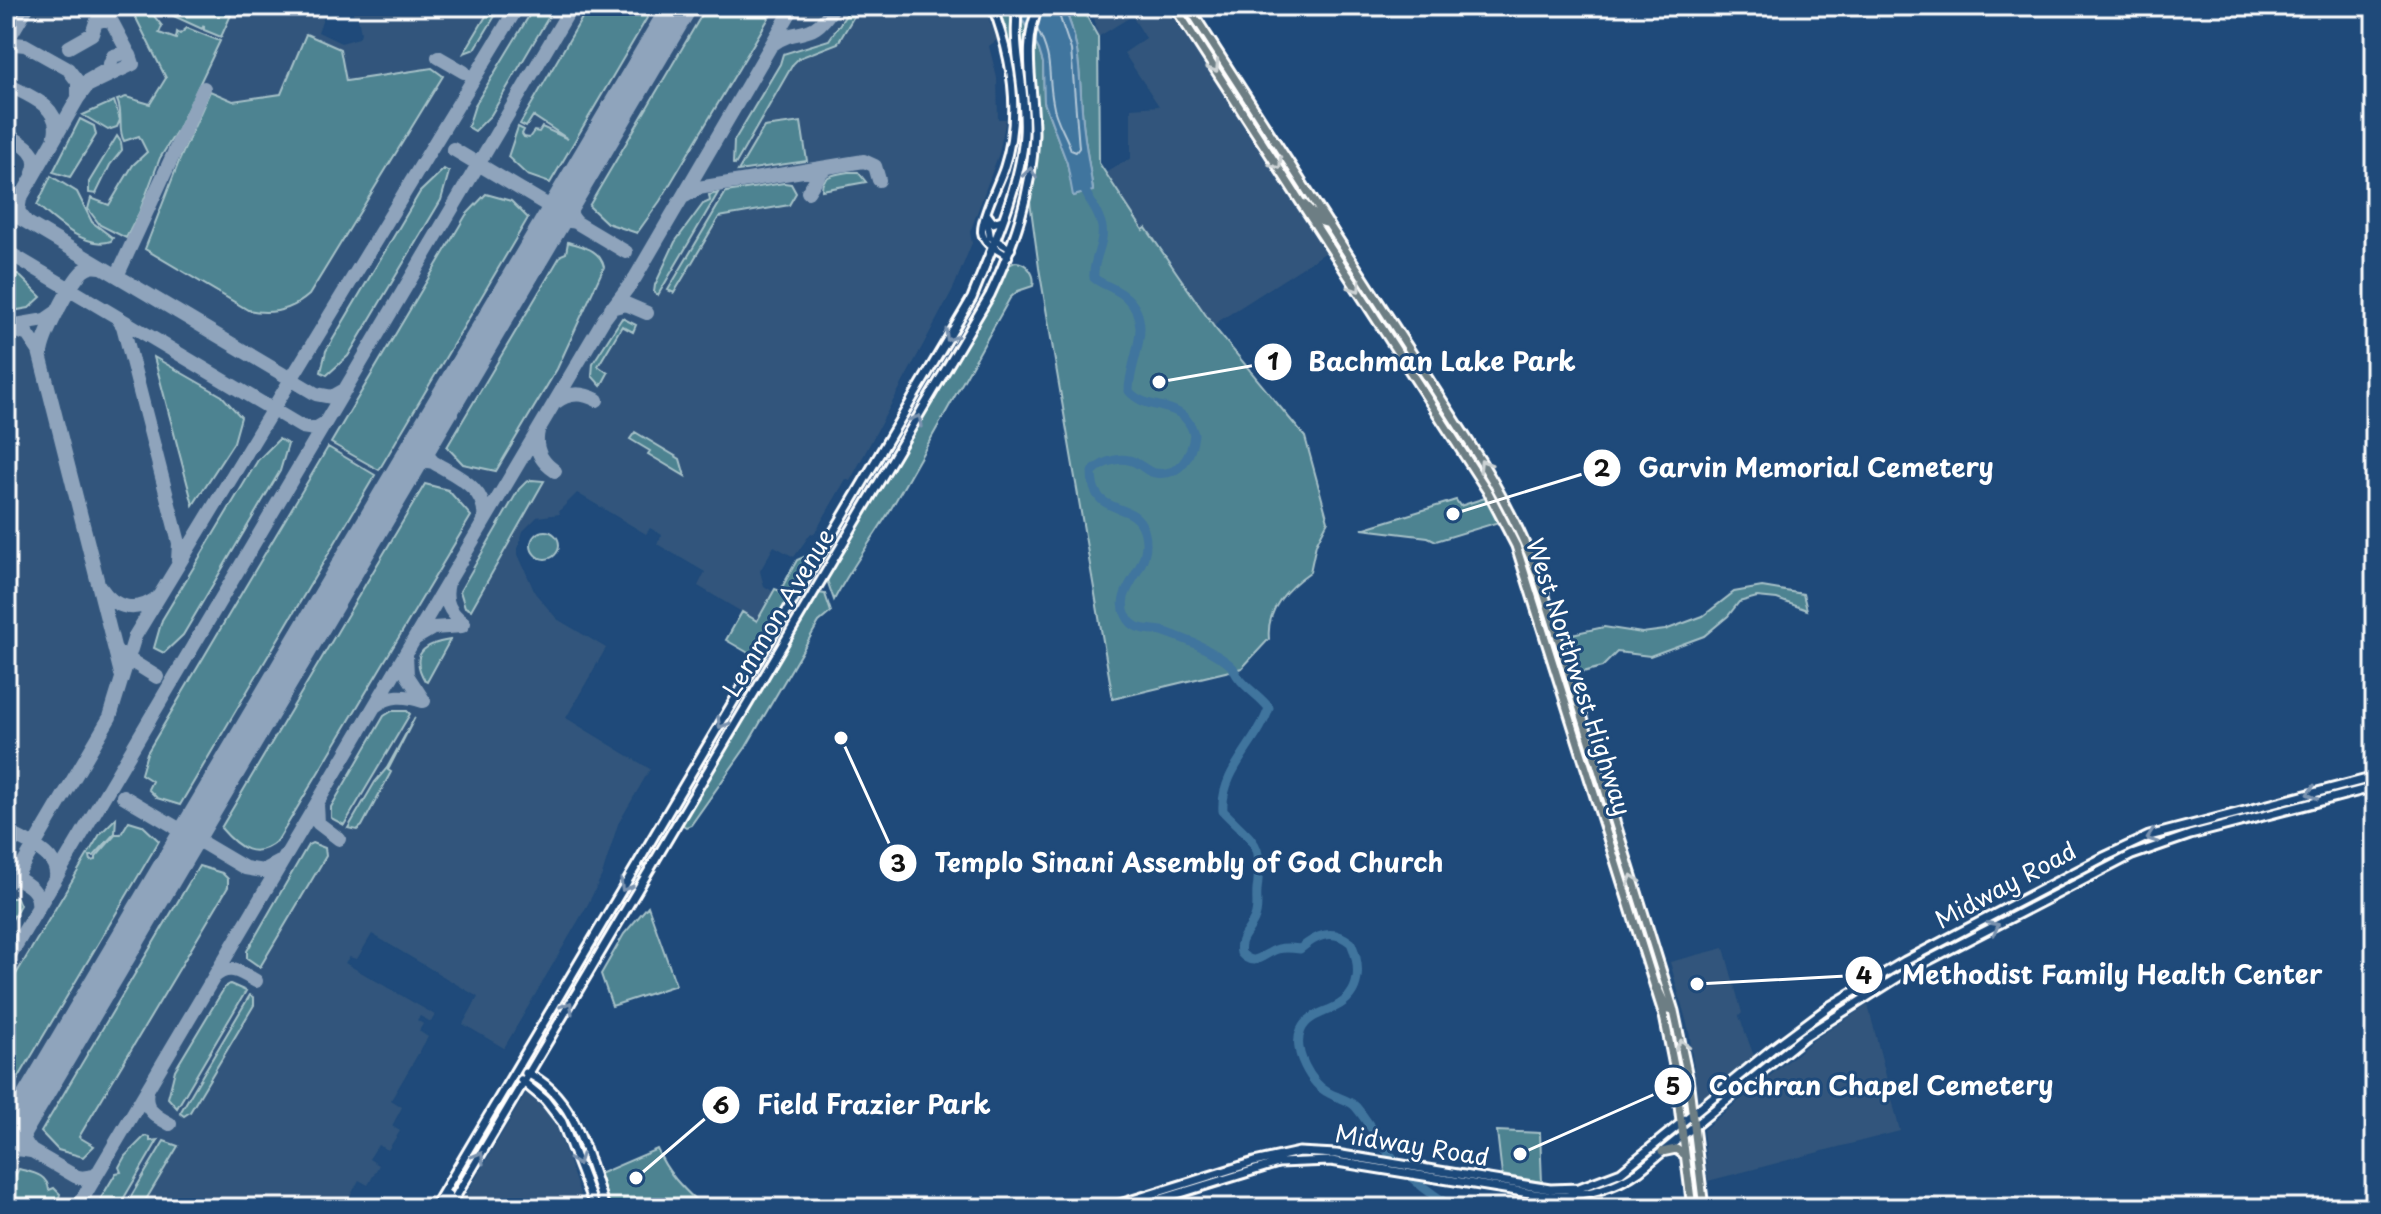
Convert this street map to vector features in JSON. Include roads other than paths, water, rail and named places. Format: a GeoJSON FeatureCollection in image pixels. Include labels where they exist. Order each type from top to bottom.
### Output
{"type":"FeatureCollection","features":[{"type":"Feature","properties":{"kind":"main road","name":"Lemmon Avenue"},"geometry":{"type":"LineString","coordinates":[[434,1208],[967,308],[1002,220],[1017,174],[1024,138],[1023,91],[1015,39],[1018,6]]}},
{"type":"Feature","properties":{"kind":"main road","name":"Lemmon Avenue"},"geometry":{"type":"LineString","coordinates":[[449,1208],[990,295],[1009,253],[1023,210],[1033,153],[1029,45],[1039,6]]}},
{"type":"Feature","properties":{"kind":"main road","name":"West Northwest Highway"},"geometry":{"type":"LineString","coordinates":[[1174,6],[1444,423],[1510,532],[1525,569],[1669,1040],[1692,1208]]}},
{"type":"Feature","properties":{"kind":"main road","name":"West Northwest Highway"},"geometry":{"type":"LineString","coordinates":[[1188,6],[1498,488],[1535,565],[1674,1011],[1688,1077],[1704,1208]]}},
{"type":"Feature","properties":{"kind":"main road"},"geometry":{"type":"LineString","coordinates":[[1251,125],[1261,118]]}},
{"type":"Feature","properties":{"kind":"main road"},"geometry":{"type":"LineString","coordinates":[[1302,204],[1309,206],[1323,223],[1329,224]]}},
{"type":"Feature","properties":{"kind":"main road"},"geometry":{"type":"LineString","coordinates":[[987,215],[993,223],[1002,220]]}},
{"type":"Feature","properties":{"kind":"main road"},"geometry":{"type":"LineString","coordinates":[[1336,256],[1346,250]]}},
{"type":"Feature","properties":{"kind":"main road"},"geometry":{"type":"LineString","coordinates":[[1394,346],[1405,342]]}},
{"type":"Feature","properties":{"kind":"main road"},"geometry":{"type":"LineString","coordinates":[[1444,423],[1453,418]]}},
{"type":"Feature","properties":{"kind":"main road"},"geometry":{"type":"LineString","coordinates":[[866,481],[878,488]]}},
{"type":"Feature","properties":{"kind":"main road"},"geometry":{"type":"LineString","coordinates":[[1488,492],[1498,488]]}},
{"type":"Feature","properties":{"kind":"main road"},"geometry":{"type":"LineString","coordinates":[[1525,569],[1535,565]]}},
{"type":"Feature","properties":{"kind":"main road"},"geometry":{"type":"LineString","coordinates":[[1555,668],[1566,665]]}},
{"type":"Feature","properties":{"kind":"main road","name":"Midway Road"},"geometry":{"type":"LineString","coordinates":[[1614,1181],[1799,1028],[1849,993],[1905,961],[2149,836],[2375,777]]}},
{"type":"Feature","properties":{"kind":"main road","name":"Midway Road"},"geometry":{"type":"LineString","coordinates":[[1132,1208],[1289,1162],[1331,1161],[1438,1180],[1566,1190],[1629,1178],[1805,1036],[1908,971],[2132,855],[2175,839],[2375,787]]}},
{"type":"Feature","properties":{"kind":"main road"},"geometry":{"type":"LineString","coordinates":[[1646,957],[1656,954]]}},
{"type":"Feature","properties":{"kind":"main road"},"geometry":{"type":"LineString","coordinates":[[1653,982],[1668,1010],[1674,1011]]}},
{"type":"Feature","properties":{"kind":"main road"},"geometry":{"type":"LineString","coordinates":[[1799,1028],[1805,1036]]}},
{"type":"Feature","properties":{"kind":"main road"},"geometry":{"type":"LineString","coordinates":[[1753,1065],[1760,1073]]}},
{"type":"Feature","properties":{"kind":"main road"},"geometry":{"type":"LineString","coordinates":[[516,1072],[529,1074],[549,1090],[567,1112],[605,1208]]}},
{"type":"Feature","properties":{"kind":"main road"},"geometry":{"type":"LineString","coordinates":[[516,1072],[562,1122],[595,1208]]}},
{"type":"Feature","properties":{"kind":"main road"},"geometry":{"type":"LineString","coordinates":[[1662,1152],[1676,1149],[1686,1158]]}},
{"type":"Feature","properties":{"kind":"main road","name":"Midway Road"},"geometry":{"type":"LineString","coordinates":[[1107,1208],[1215,1173],[1289,1153],[1315,1151],[1432,1169],[1491,1183]]}},
{"type":"Feature","properties":{"kind":"main road"},"geometry":{"type":"LineString","coordinates":[[454,1175],[465,1181]]}},
{"type":"Feature","properties":{"kind":"main road"},"geometry":{"type":"LineString","coordinates":[[443,1208],[448,1195],[444,1192]]}},
{"type":"Feature","properties":{"kind":"street"},"geometry":{"type":"LineString","coordinates":[[992,6],[1010,66],[1014,112],[1005,165],[982,232],[984,239],[1009,253]]}},
{"type":"Feature","properties":{"kind":"water"},"geometry":{"type":"Polygon","coordinates":[[[1015,6],[1063,6],[1069,20],[1079,63],[1084,131],[1093,191],[1073,196],[1067,163],[1044,102],[1043,63],[1015,6]]]}},
{"type":"Feature","properties":{"kind":"waterway"},"geometry":{"type":"LineString","coordinates":[[1081,181],[1102,227],[1094,278],[1127,298],[1139,320],[1140,331],[1129,391],[1137,398],[1182,415],[1194,434],[1187,457],[1171,472],[1153,472],[1132,461],[1120,459],[1092,472],[1099,497],[1132,514],[1144,530],[1144,556],[1125,596],[1123,605],[1126,615],[1137,627],[1177,636],[1223,659],[1269,708],[1233,770],[1224,797],[1223,811],[1255,844],[1259,861],[1256,913],[1242,940],[1241,953],[1255,960],[1278,949],[1300,949],[1318,937],[1331,934],[1351,943],[1357,961],[1355,987],[1344,1001],[1311,1018],[1304,1025],[1299,1038],[1301,1057],[1322,1089],[1356,1107],[1408,1174],[1454,1208]]}},
{"type":"Feature","properties":{"kind":"place","name":"Bachman Lake Park"},"geometry":{"type":"Point","coordinates":[1159,382]}},
{"type":"Feature","properties":{"kind":"place","name":"Garvin Memorial Cemetery"},"geometry":{"type":"Point","coordinates":[1453,514]}},
{"type":"Feature","properties":{"kind":"place","name":"Templo Sinani Assembly of God Church"},"geometry":{"type":"Point","coordinates":[841,738]}},
{"type":"Feature","properties":{"kind":"place","name":"Methodist Family Health Center"},"geometry":{"type":"Point","coordinates":[1697,984]}},
{"type":"Feature","properties":{"kind":"place","name":"Cochran Chapel Cemetery"},"geometry":{"type":"Point","coordinates":[1520,1154]}},
{"type":"Feature","properties":{"kind":"place","name":"Field Frazier Park"},"geometry":{"type":"Point","coordinates":[636,1178]}}]}
